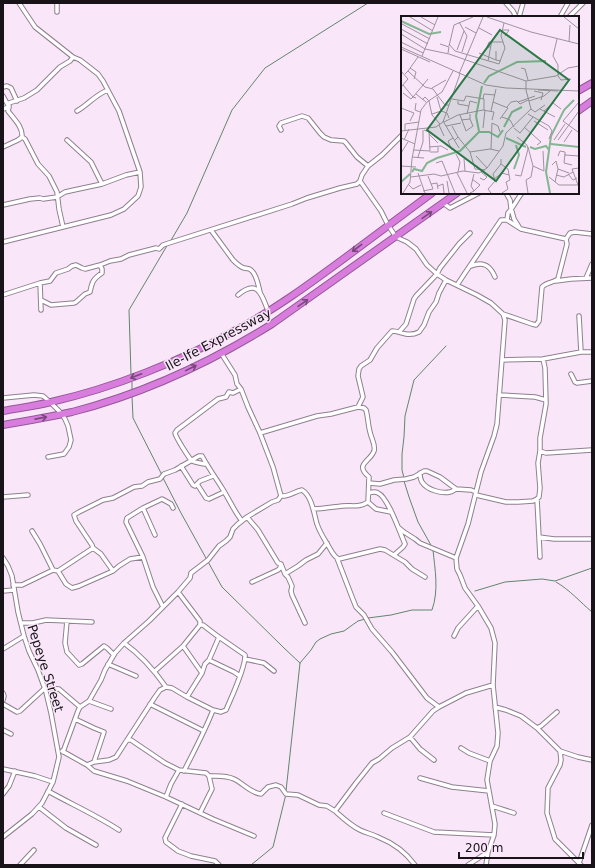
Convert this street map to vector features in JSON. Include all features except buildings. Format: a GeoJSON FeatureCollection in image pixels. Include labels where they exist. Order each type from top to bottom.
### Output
{"type":"FeatureCollection","features":[{"type":"Feature","properties":{"kind":"highway"},"geometry":{"type":"LineString","coordinates":[[579,90],[592,83]]}},
{"type":"Feature","properties":{"kind":"highway"},"geometry":{"type":"LineString","coordinates":[[579,110],[592,101]]}},
{"type":"Feature","properties":{"kind":"highway","name":"Ile-Ife Expressway"},"geometry":{"type":"LineString","coordinates":[[3,411],[50,402],[89,392],[169,363],[191,353],[267,312],[303,288],[431,194]]}},
{"type":"Feature","properties":{"kind":"highway","name":"Ile-Ife Expressway"},"geometry":{"type":"LineString","coordinates":[[3,425],[62,414],[99,404],[184,372],[257,334],[456,194]]}},
{"type":"Feature","properties":{"kind":"highway"},"geometry":{"type":"LineString","coordinates":[[267,312],[272,324]]}},
{"type":"Feature","properties":{"kind":"street"},"geometry":{"type":"LineString","coordinates":[[3,242],[111,215],[124,209],[138,196],[140,187],[140,172],[119,111],[98,74],[34,27],[19,3]]}},
{"type":"Feature","properties":{"kind":"street"},"geometry":{"type":"LineString","coordinates":[[57,3],[57,12]]}},
{"type":"Feature","properties":{"kind":"street"},"geometry":{"type":"LineString","coordinates":[[506,3],[517,16]]}},
{"type":"Feature","properties":{"kind":"street"},"geometry":{"type":"LineString","coordinates":[[518,16],[523,3]]}},
{"type":"Feature","properties":{"kind":"street"},"geometry":{"type":"LineString","coordinates":[[561,16],[568,3]]}},
{"type":"Feature","properties":{"kind":"street"},"geometry":{"type":"LineString","coordinates":[[570,16],[583,3]]}},
{"type":"Feature","properties":{"kind":"street"},"geometry":{"type":"LineString","coordinates":[[3,109],[9,107],[10,103],[24,98],[36,90],[73,57]]}},
{"type":"Feature","properties":{"kind":"street"},"geometry":{"type":"LineString","coordinates":[[3,87],[7,86],[11,88],[17,101]]}},
{"type":"Feature","properties":{"kind":"street"},"geometry":{"type":"LineString","coordinates":[[77,112],[103,92],[108,90]]}},
{"type":"Feature","properties":{"kind":"street"},"geometry":{"type":"LineString","coordinates":[[3,96],[9,107],[8,111],[17,122],[22,133],[22,137],[25,139],[38,164],[49,176],[57,192],[63,227]]}},
{"type":"Feature","properties":{"kind":"street"},"geometry":{"type":"LineString","coordinates":[[281,130],[279,126],[281,123],[302,116],[308,118],[324,137],[331,140],[344,141],[357,157],[368,166]]}},
{"type":"Feature","properties":{"kind":"street"},"geometry":{"type":"LineString","coordinates":[[3,296],[50,281],[59,272],[76,264],[85,269],[129,255],[156,248],[159,249],[163,245],[307,198],[357,184],[368,166],[382,155],[401,136]]}},
{"type":"Feature","properties":{"kind":"street"},"geometry":{"type":"LineString","coordinates":[[3,147],[22,137]]}},
{"type":"Feature","properties":{"kind":"street"},"geometry":{"type":"LineString","coordinates":[[66,140],[91,162],[102,184]]}},
{"type":"Feature","properties":{"kind":"street"},"geometry":{"type":"LineString","coordinates":[[3,205],[30,199],[57,197],[65,192],[102,184],[126,175],[140,172]]}},
{"type":"Feature","properties":{"kind":"street"},"geometry":{"type":"LineString","coordinates":[[360,181],[381,211],[396,237],[407,242],[416,249],[427,265],[437,274],[477,295],[503,314],[536,325],[539,321],[542,287],[545,284],[572,279],[592,278]]}},
{"type":"Feature","properties":{"kind":"street"},"geometry":{"type":"LineString","coordinates":[[443,203],[450,208],[477,194]]}},
{"type":"Feature","properties":{"kind":"street"},"geometry":{"type":"LineString","coordinates":[[507,194],[510,200],[517,225],[521,229]]}},
{"type":"Feature","properties":{"kind":"street"},"geometry":{"type":"LineString","coordinates":[[507,220],[508,213],[518,201],[521,194]]}},
{"type":"Feature","properties":{"kind":"street"},"geometry":{"type":"LineString","coordinates":[[458,285],[501,220],[507,220],[521,229],[566,239]]}},
{"type":"Feature","properties":{"kind":"street"},"geometry":{"type":"LineString","coordinates":[[210,230],[233,260],[244,268],[250,269],[254,274],[267,312]]}},
{"type":"Feature","properties":{"kind":"street"},"geometry":{"type":"LineString","coordinates":[[555,282],[560,274],[567,244],[566,239],[570,233],[575,232],[592,234]]}},
{"type":"Feature","properties":{"kind":"street"},"geometry":{"type":"LineString","coordinates":[[399,332],[406,324],[414,299],[437,274],[459,244],[470,233]]}},
{"type":"Feature","properties":{"kind":"street"},"geometry":{"type":"LineString","coordinates":[[470,266],[482,264],[487,266],[495,276]]}},
{"type":"Feature","properties":{"kind":"street"},"geometry":{"type":"LineString","coordinates":[[586,278],[592,264]]}},
{"type":"Feature","properties":{"kind":"street"},"geometry":{"type":"LineString","coordinates":[[41,300],[50,305],[76,302],[90,292],[91,284],[94,279],[102,273],[100,265]]}},
{"type":"Feature","properties":{"kind":"street"},"geometry":{"type":"LineString","coordinates":[[358,407],[363,397],[358,376],[361,366],[370,360],[377,348],[392,331],[406,334],[419,332],[436,302],[446,280]]}},
{"type":"Feature","properties":{"kind":"street"},"geometry":{"type":"LineString","coordinates":[[40,284],[41,310]]}},
{"type":"Feature","properties":{"kind":"street"},"geometry":{"type":"LineString","coordinates":[[238,295],[242,291],[249,289],[257,289],[260,292]]}},
{"type":"Feature","properties":{"kind":"street"},"geometry":{"type":"LineString","coordinates":[[486,865],[488,852],[494,835],[495,824],[487,780],[490,761],[497,746],[498,733],[493,685],[495,643],[491,628],[462,582],[457,569],[456,558],[468,524],[481,472],[497,424],[505,320],[503,314]]}},
{"type":"Feature","properties":{"kind":"street"},"geometry":{"type":"LineString","coordinates":[[579,316],[581,352]]}},
{"type":"Feature","properties":{"kind":"street"},"geometry":{"type":"LineString","coordinates":[[505,320],[512,317]]}},
{"type":"Feature","properties":{"kind":"street"},"geometry":{"type":"LineString","coordinates":[[502,360],[543,359],[581,352],[592,352]]}},
{"type":"Feature","properties":{"kind":"street"},"geometry":{"type":"LineString","coordinates":[[221,353],[235,375],[237,384],[241,389],[260,433],[273,467],[281,496]]}},
{"type":"Feature","properties":{"kind":"street"},"geometry":{"type":"LineString","coordinates":[[540,557],[537,499],[539,497],[540,488],[538,463],[540,438],[546,404],[546,368],[543,359]]}},
{"type":"Feature","properties":{"kind":"street"},"geometry":{"type":"LineString","coordinates":[[571,374],[577,383],[592,381]]}},
{"type":"Feature","properties":{"kind":"street"},"geometry":{"type":"LineString","coordinates":[[205,464],[191,460],[176,438],[175,433],[218,399],[226,397],[229,392],[233,393],[241,389]]}},
{"type":"Feature","properties":{"kind":"street"},"geometry":{"type":"LineString","coordinates":[[3,398],[34,395],[43,396],[62,414],[68,426],[71,440],[70,447],[64,454],[48,457]]}},
{"type":"Feature","properties":{"kind":"street"},"geometry":{"type":"LineString","coordinates":[[499,395],[535,397],[546,400]]}},
{"type":"Feature","properties":{"kind":"street"},"geometry":{"type":"LineString","coordinates":[[260,433],[317,416],[358,407],[364,408],[366,410],[370,433],[375,447],[370,458],[363,466],[363,470],[369,476],[368,502]]}},
{"type":"Feature","properties":{"kind":"street"},"geometry":{"type":"LineString","coordinates":[[540,451],[546,453],[592,450]]}},
{"type":"Feature","properties":{"kind":"street"},"geometry":{"type":"LineString","coordinates":[[113,571],[101,554],[93,548],[76,521],[74,515],[103,500],[113,498],[134,487],[142,486],[148,482],[160,479],[164,474],[175,470],[200,456],[202,456],[212,476],[242,521]]}},
{"type":"Feature","properties":{"kind":"street"},"geometry":{"type":"LineString","coordinates":[[181,466],[195,486],[200,481],[212,476]]}},
{"type":"Feature","properties":{"kind":"street"},"geometry":{"type":"LineString","coordinates":[[369,483],[380,484],[394,480],[406,479],[424,471],[428,471],[440,477],[456,489]]}},
{"type":"Feature","properties":{"kind":"street"},"geometry":{"type":"LineString","coordinates":[[420,473],[422,482],[426,486],[438,492],[449,492],[456,489],[471,490],[476,494],[506,502],[533,501],[537,499]]}},
{"type":"Feature","properties":{"kind":"street"},"geometry":{"type":"LineString","coordinates":[[197,484],[206,498],[209,499],[224,492]]}},
{"type":"Feature","properties":{"kind":"street"},"geometry":{"type":"LineString","coordinates":[[63,752],[80,707],[89,700],[101,680],[108,664],[124,643],[178,592],[190,578],[191,573],[208,560],[219,546],[226,542],[234,528],[242,521],[272,502],[278,500],[281,496],[288,496],[299,490],[302,490],[307,494],[317,525],[332,553],[337,558],[356,607],[364,615],[372,628],[427,698],[439,707]]}},
{"type":"Feature","properties":{"kind":"street"},"geometry":{"type":"LineString","coordinates":[[369,493],[376,492],[383,497],[397,526],[403,534],[405,544],[394,555]]}},
{"type":"Feature","properties":{"kind":"street"},"geometry":{"type":"LineString","coordinates":[[3,496],[28,495]]}},
{"type":"Feature","properties":{"kind":"street"},"geometry":{"type":"LineString","coordinates":[[163,607],[153,587],[143,557],[126,522],[127,518],[162,499],[171,504],[173,508]]}},
{"type":"Feature","properties":{"kind":"street"},"geometry":{"type":"LineString","coordinates":[[313,509],[359,506],[368,502]]}},
{"type":"Feature","properties":{"kind":"street"},"geometry":{"type":"LineString","coordinates":[[368,502],[376,509],[391,512]]}},
{"type":"Feature","properties":{"kind":"street"},"geometry":{"type":"LineString","coordinates":[[143,508],[155,536]]}},
{"type":"Feature","properties":{"kind":"street"},"geometry":{"type":"LineString","coordinates":[[247,517],[258,530],[278,563],[281,564],[284,574],[288,577],[292,586],[292,595],[305,623]]}},
{"type":"Feature","properties":{"kind":"street"},"geometry":{"type":"LineString","coordinates":[[32,531],[53,570]]}},
{"type":"Feature","properties":{"kind":"street"},"geometry":{"type":"LineString","coordinates":[[403,534],[456,558]]}},
{"type":"Feature","properties":{"kind":"street"},"geometry":{"type":"LineString","coordinates":[[539,537],[592,540]]}},
{"type":"Feature","properties":{"kind":"street"},"geometry":{"type":"LineString","coordinates":[[284,574],[318,554],[327,543]]}},
{"type":"Feature","properties":{"kind":"street"},"geometry":{"type":"LineString","coordinates":[[13,585],[22,585],[53,570],[58,571],[93,548]]}},
{"type":"Feature","properties":{"kind":"street"},"geometry":{"type":"LineString","coordinates":[[337,558],[340,559],[380,549],[385,550],[405,562],[412,569],[425,577]]}},
{"type":"Feature","properties":{"kind":"street"},"geometry":{"type":"LineString","coordinates":[[58,571],[66,584],[72,588],[113,571],[130,559],[143,557]]}},
{"type":"Feature","properties":{"kind":"street","name":"Pepeye Street"},"geometry":{"type":"LineString","coordinates":[[3,558],[12,576],[24,636],[45,688],[59,758],[53,782],[39,807],[3,837]]}},
{"type":"Feature","properties":{"kind":"street"},"geometry":{"type":"LineString","coordinates":[[252,582],[278,570],[281,564]]}},
{"type":"Feature","properties":{"kind":"street"},"geometry":{"type":"LineString","coordinates":[[3,591],[14,590]]}},
{"type":"Feature","properties":{"kind":"street"},"geometry":{"type":"LineString","coordinates":[[155,670],[183,646],[200,625],[200,620],[178,592]]}},
{"type":"Feature","properties":{"kind":"street"},"geometry":{"type":"LineString","coordinates":[[454,636],[458,628],[478,606]]}},
{"type":"Feature","properties":{"kind":"street"},"geometry":{"type":"LineString","coordinates":[[21,624],[46,620],[92,622]]}},
{"type":"Feature","properties":{"kind":"street"},"geometry":{"type":"LineString","coordinates":[[67,621],[65,643],[67,652],[79,665],[104,646],[114,655]]}},
{"type":"Feature","properties":{"kind":"street"},"geometry":{"type":"LineString","coordinates":[[87,764],[109,760],[116,757],[160,690],[166,687],[172,688],[213,710],[221,712],[226,710],[240,676],[245,655],[203,625],[200,625]]}},
{"type":"Feature","properties":{"kind":"street"},"geometry":{"type":"LineString","coordinates":[[3,649],[24,636]]}},
{"type":"Feature","properties":{"kind":"street"},"geometry":{"type":"LineString","coordinates":[[187,697],[202,673],[219,637]]}},
{"type":"Feature","properties":{"kind":"street"},"geometry":{"type":"LineString","coordinates":[[124,643],[134,650],[155,670],[166,687]]}},
{"type":"Feature","properties":{"kind":"street"},"geometry":{"type":"LineString","coordinates":[[183,646],[202,673]]}},
{"type":"Feature","properties":{"kind":"street"},"geometry":{"type":"LineString","coordinates":[[245,659],[264,663],[274,671]]}},
{"type":"Feature","properties":{"kind":"street"},"geometry":{"type":"LineString","coordinates":[[208,660],[240,676]]}},
{"type":"Feature","properties":{"kind":"street"},"geometry":{"type":"LineString","coordinates":[[108,664],[136,676]]}},
{"type":"Feature","properties":{"kind":"street"},"geometry":{"type":"LineString","coordinates":[[335,811],[372,764],[392,748],[410,737],[439,707],[466,693],[493,685]]}},
{"type":"Feature","properties":{"kind":"street"},"geometry":{"type":"LineString","coordinates":[[3,704],[17,712],[20,711],[45,688],[59,689],[80,707]]}},
{"type":"Feature","properties":{"kind":"street"},"geometry":{"type":"LineString","coordinates":[[3,693],[3,700]]}},
{"type":"Feature","properties":{"kind":"street"},"geometry":{"type":"LineString","coordinates":[[89,700],[111,709]]}},
{"type":"Feature","properties":{"kind":"street"},"geometry":{"type":"LineString","coordinates":[[150,704],[204,731]]}},
{"type":"Feature","properties":{"kind":"street"},"geometry":{"type":"LineString","coordinates":[[496,707],[521,716],[537,728],[560,751],[592,760]]}},
{"type":"Feature","properties":{"kind":"street"},"geometry":{"type":"LineString","coordinates":[[184,771],[213,710]]}},
{"type":"Feature","properties":{"kind":"street"},"geometry":{"type":"LineString","coordinates":[[537,728],[557,712]]}},
{"type":"Feature","properties":{"kind":"street"},"geometry":{"type":"LineString","coordinates":[[75,719],[104,732],[94,762]]}},
{"type":"Feature","properties":{"kind":"street"},"geometry":{"type":"LineString","coordinates":[[3,730],[11,734]]}},
{"type":"Feature","properties":{"kind":"street"},"geometry":{"type":"LineString","coordinates":[[410,737],[420,749],[434,760]]}},
{"type":"Feature","properties":{"kind":"street"},"geometry":{"type":"LineString","coordinates":[[127,740],[131,740],[165,763],[179,770],[206,774],[209,776],[224,776],[233,778],[257,794],[261,794],[268,787],[276,785],[281,787],[286,794],[298,795],[319,805],[327,806],[355,827],[394,844],[409,857],[415,865]]}},
{"type":"Feature","properties":{"kind":"street"},"geometry":{"type":"LineString","coordinates":[[58,748],[87,764],[94,771],[166,797],[254,836]]}},
{"type":"Feature","properties":{"kind":"street"},"geometry":{"type":"LineString","coordinates":[[461,748],[469,753],[490,761]]}},
{"type":"Feature","properties":{"kind":"street"},"geometry":{"type":"LineString","coordinates":[[560,751],[560,765],[548,788],[547,813],[555,839],[580,864],[592,825]]}},
{"type":"Feature","properties":{"kind":"street"},"geometry":{"type":"LineString","coordinates":[[3,768],[53,782]]}},
{"type":"Feature","properties":{"kind":"street"},"geometry":{"type":"LineString","coordinates":[[166,797],[179,770]]}},
{"type":"Feature","properties":{"kind":"street"},"geometry":{"type":"LineString","coordinates":[[3,794],[9,786],[15,771]]}},
{"type":"Feature","properties":{"kind":"street"},"geometry":{"type":"LineString","coordinates":[[200,813],[212,790],[209,776]]}},
{"type":"Feature","properties":{"kind":"street"},"geometry":{"type":"LineString","coordinates":[[420,778],[452,787],[489,791]]}},
{"type":"Feature","properties":{"kind":"street"},"geometry":{"type":"LineString","coordinates":[[48,791],[119,830]]}},
{"type":"Feature","properties":{"kind":"street"},"geometry":{"type":"LineString","coordinates":[[182,804],[165,838],[166,842],[178,851],[191,856],[215,861],[219,865]]}},
{"type":"Feature","properties":{"kind":"street"},"geometry":{"type":"LineString","coordinates":[[492,806],[514,813]]}},
{"type":"Feature","properties":{"kind":"street"},"geometry":{"type":"LineString","coordinates":[[39,807],[66,828],[96,845]]}},
{"type":"Feature","properties":{"kind":"street"},"geometry":{"type":"LineString","coordinates":[[384,814],[434,832],[494,835]]}},
{"type":"Feature","properties":{"kind":"street"},"geometry":{"type":"LineString","coordinates":[[20,865],[34,850]]}},
{"type":"Feature","properties":{"kind":"street"},"geometry":{"type":"LineString","coordinates":[[468,865],[488,852]]}},
{"type":"Feature","properties":{"kind":"waterway"},"geometry":{"type":"LineString","coordinates":[[170,242],[187,213],[232,110],[265,68],[368,3]]}},
{"type":"Feature","properties":{"kind":"waterway"},"geometry":{"type":"LineString","coordinates":[[131,374],[129,310],[168,244]]}},
{"type":"Feature","properties":{"kind":"waterway"},"geometry":{"type":"LineString","coordinates":[[404,478],[402,470],[402,454],[405,416],[414,380],[446,346]]}},
{"type":"Feature","properties":{"kind":"waterway"},"geometry":{"type":"LineString","coordinates":[[132,382],[132,390]]}},
{"type":"Feature","properties":{"kind":"waterway"},"geometry":{"type":"LineString","coordinates":[[132,396],[133,418],[162,475]]}},
{"type":"Feature","properties":{"kind":"waterway"},"geometry":{"type":"LineString","coordinates":[[163,478],[222,587],[300,663]]}},
{"type":"Feature","properties":{"kind":"waterway"},"geometry":{"type":"LineString","coordinates":[[404,481],[418,522],[432,547]]}},
{"type":"Feature","properties":{"kind":"waterway"},"geometry":{"type":"LineString","coordinates":[[368,618],[412,610],[432,610],[436,588],[433,550]]}},
{"type":"Feature","properties":{"kind":"waterway"},"geometry":{"type":"LineString","coordinates":[[475,591],[505,582],[542,579],[555,581],[592,568]]}},
{"type":"Feature","properties":{"kind":"waterway"},"geometry":{"type":"LineString","coordinates":[[556,582],[570,592],[592,612]]}},
{"type":"Feature","properties":{"kind":"waterway"},"geometry":{"type":"LineString","coordinates":[[286,791],[300,663],[320,639],[331,634],[344,631],[358,621],[365,619]]}},
{"type":"Feature","properties":{"kind":"waterway"},"geometry":{"type":"LineString","coordinates":[[251,865],[273,847],[286,794]]}}]}
